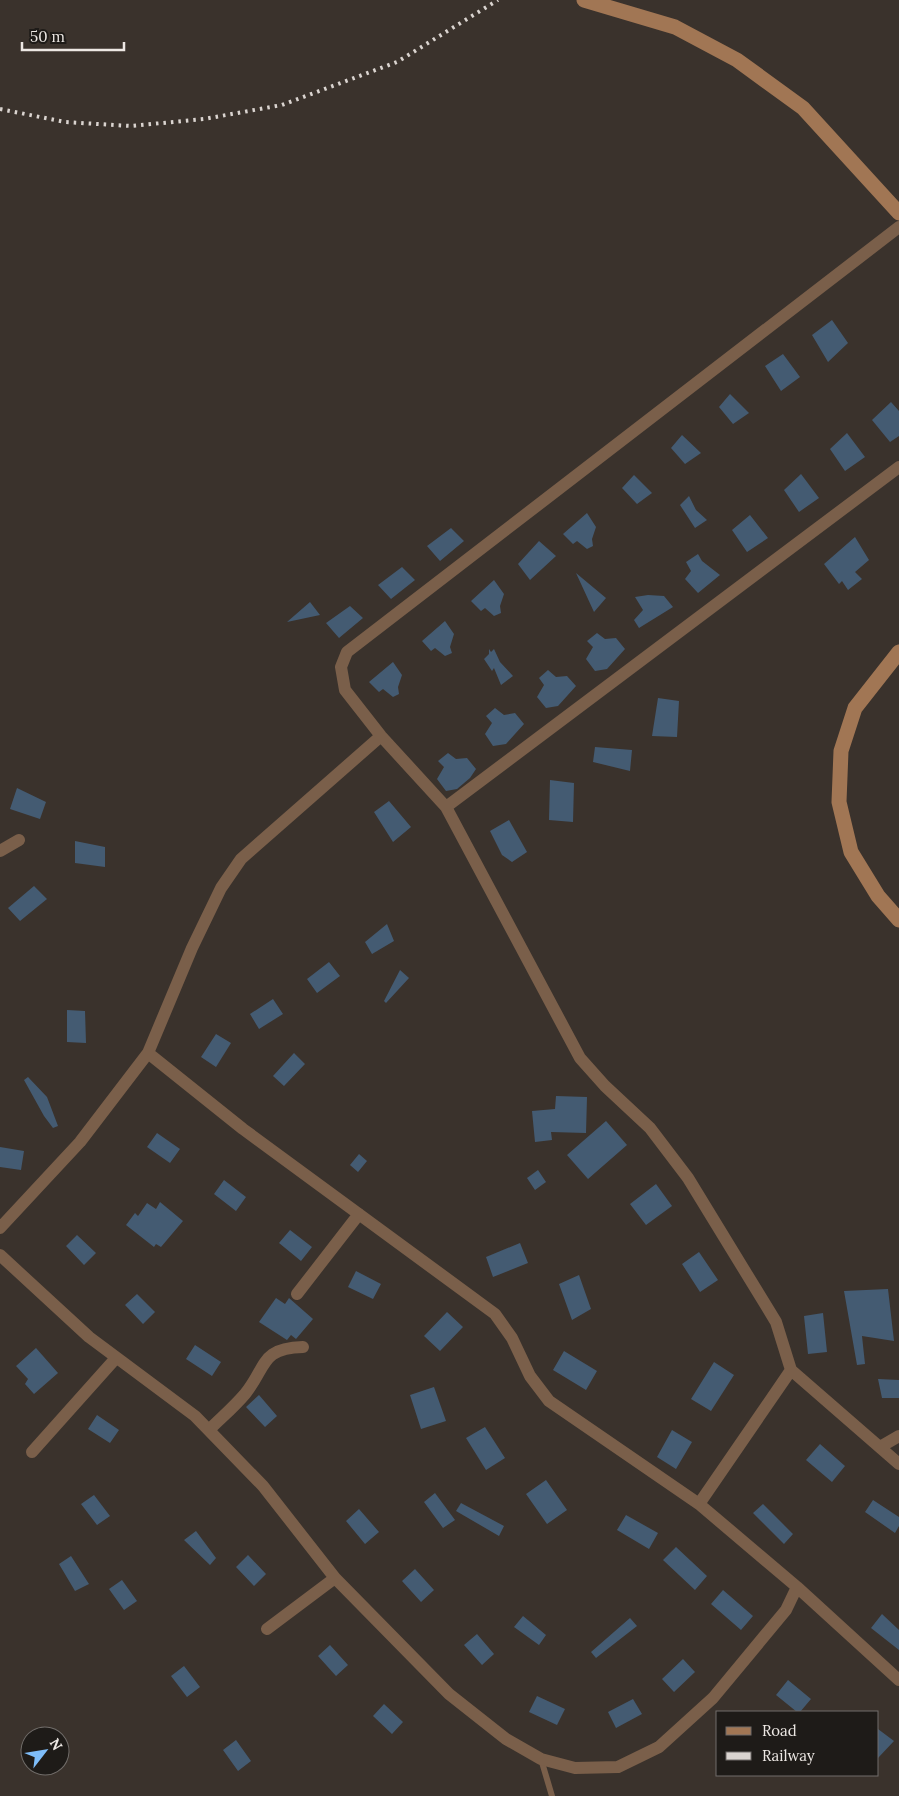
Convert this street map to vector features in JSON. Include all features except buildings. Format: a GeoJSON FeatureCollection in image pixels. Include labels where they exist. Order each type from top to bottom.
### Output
{"type":"FeatureCollection","features":[{"type":"Feature","properties":{"kind":"street"},"geometry":{"type":"LineString","coordinates":[[584,0],[675,27],[737,60],[803,108],[899,213]]}},
{"type":"Feature","properties":{"kind":"street"},"geometry":{"type":"LineString","coordinates":[[899,227],[347,652],[341,667],[345,690],[381,736],[446,807],[580,1058],[604,1086],[650,1128],[688,1178],[776,1322],[791,1370],[899,1464]]}},
{"type":"Feature","properties":{"kind":"street"},"geometry":{"type":"LineString","coordinates":[[446,807],[545,735],[899,467]]}},
{"type":"Feature","properties":{"kind":"street"},"geometry":{"type":"LineString","coordinates":[[899,652],[855,708],[842,751],[839,802],[852,852],[878,896],[899,920]]}},
{"type":"Feature","properties":{"kind":"street"},"geometry":{"type":"LineString","coordinates":[[0,1228],[80,1142],[148,1053],[192,948],[221,888],[241,859],[381,736]]}},
{"type":"Feature","properties":{"kind":"street"},"geometry":{"type":"LineString","coordinates":[[0,851],[19,840]]}},
{"type":"Feature","properties":{"kind":"street"},"geometry":{"type":"LineString","coordinates":[[148,1053],[243,1129],[495,1314],[512,1338],[530,1376],[549,1401],[699,1504],[797,1587],[899,1680]]}},
{"type":"Feature","properties":{"kind":"street"},"geometry":{"type":"LineString","coordinates":[[297,1294],[359,1214]]}},
{"type":"Feature","properties":{"kind":"street"},"geometry":{"type":"LineString","coordinates":[[0,1255],[89,1337],[195,1416],[263,1486],[335,1578],[449,1694],[506,1739],[541,1759],[575,1768],[618,1767],[659,1747],[713,1698],[786,1610],[797,1587]]}},
{"type":"Feature","properties":{"kind":"street"},"geometry":{"type":"LineString","coordinates":[[209,1430],[246,1393],[270,1356],[278,1349],[303,1347]]}},
{"type":"Feature","properties":{"kind":"street"},"geometry":{"type":"LineString","coordinates":[[32,1452],[116,1358]]}},
{"type":"Feature","properties":{"kind":"street"},"geometry":{"type":"LineString","coordinates":[[699,1504],[791,1370]]}},
{"type":"Feature","properties":{"kind":"street"},"geometry":{"type":"LineString","coordinates":[[880,1447],[899,1436]]}},
{"type":"Feature","properties":{"kind":"street"},"geometry":{"type":"LineString","coordinates":[[267,1629],[335,1578]]}},
{"type":"Feature","properties":{"kind":"lane"},"geometry":{"type":"LineString","coordinates":[[541,1759],[552,1796]]}},
{"type":"Feature","properties":{"kind":"railway"},"geometry":{"type":"LineString","coordinates":[[0,109],[65,122],[131,126],[204,119],[282,105],[397,62],[498,0]]}}]}
